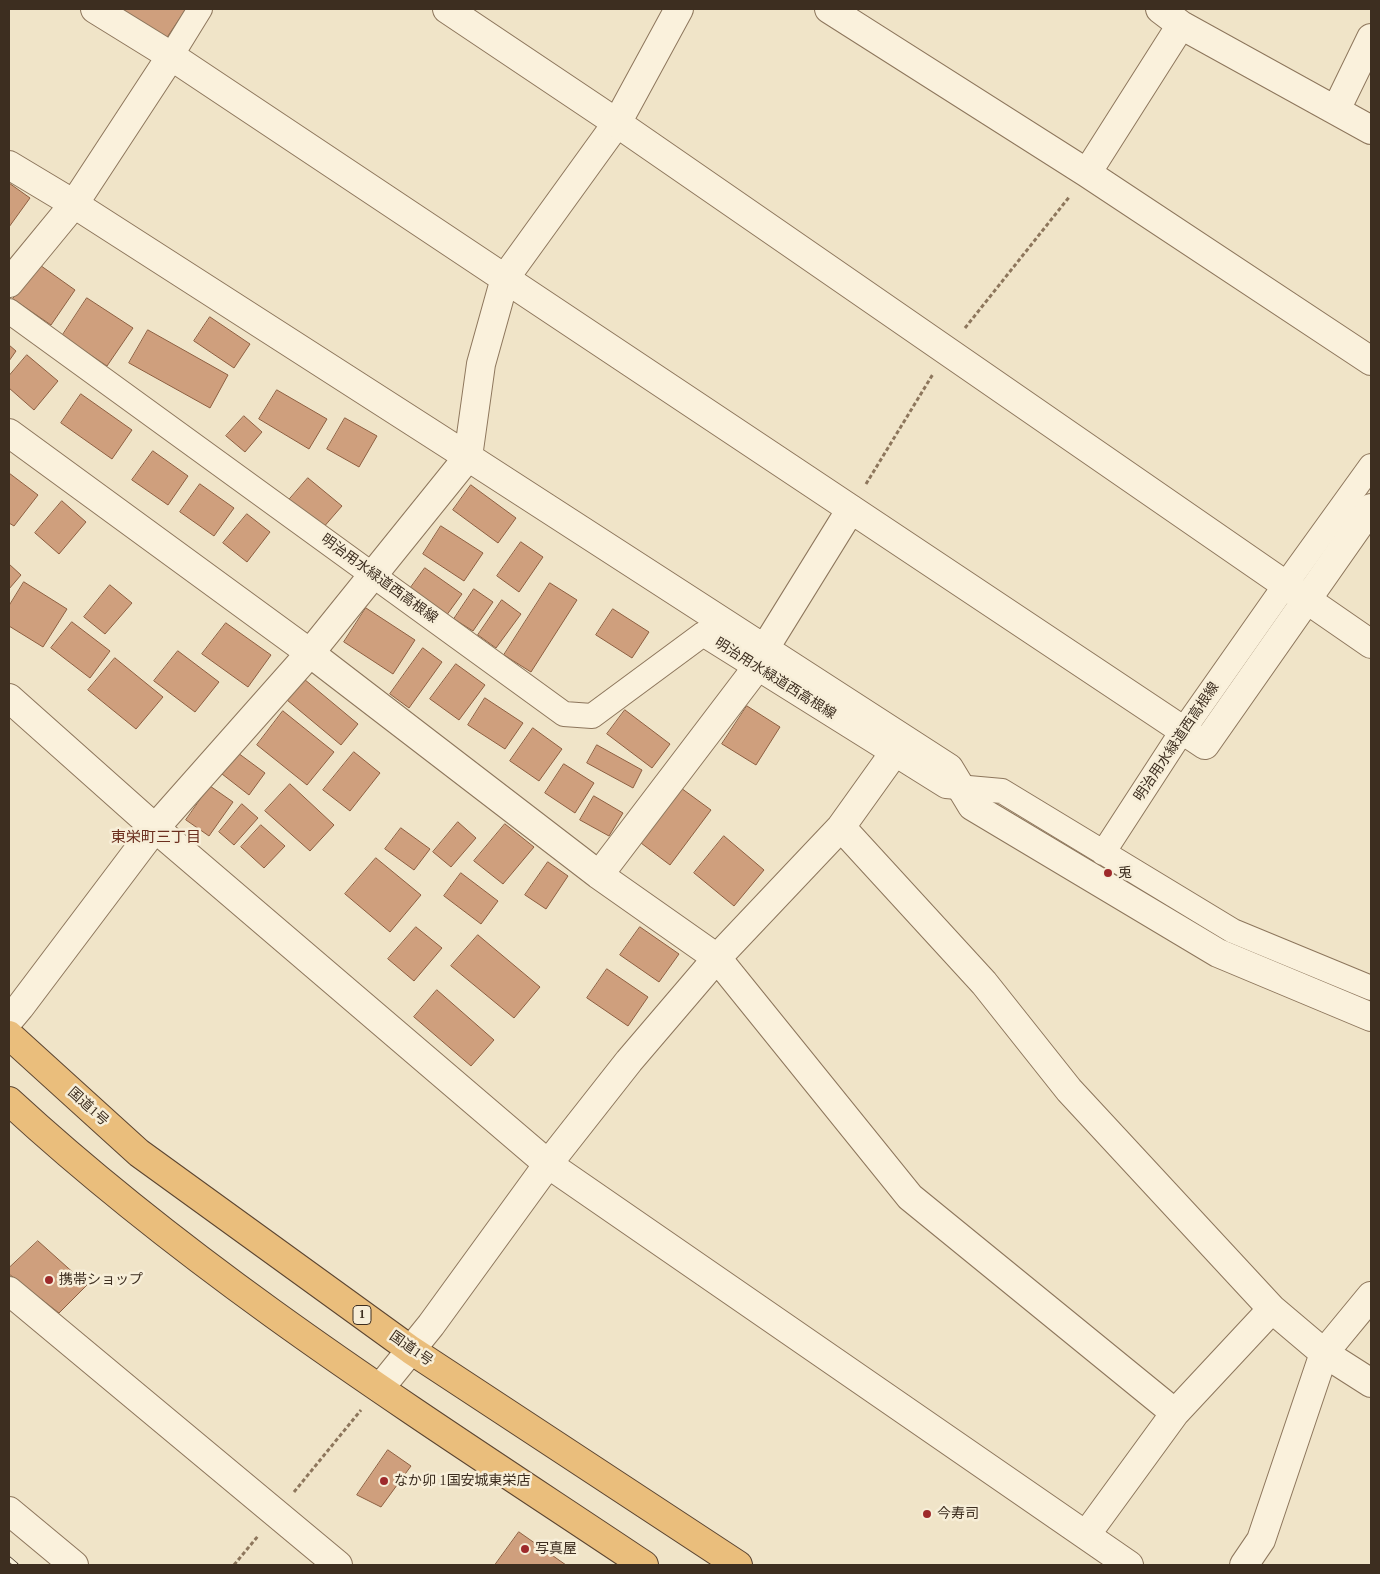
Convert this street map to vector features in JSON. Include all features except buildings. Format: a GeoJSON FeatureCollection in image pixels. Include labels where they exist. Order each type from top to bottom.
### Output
{"type":"FeatureCollection","features":[{"type":"Feature","properties":{"kind":"highway","name":"国道1号"},"geometry":{"type":"LineString","coordinates":[[9,1035],[139,1153],[411,1350],[738,1565]]}},
{"type":"Feature","properties":{"kind":"highway"},"geometry":{"type":"LineString","coordinates":[[9,1101],[50,1139],[232,1283],[380,1388],[644,1565]]}},
{"type":"Feature","properties":{"kind":"street"},"geometry":{"type":"LineString","coordinates":[[95,9],[171,56],[1205,745],[1371,466]]}},
{"type":"Feature","properties":{"kind":"street"},"geometry":{"type":"LineString","coordinates":[[9,283],[74,204],[200,9]]}},
{"type":"Feature","properties":{"kind":"street"},"geometry":{"type":"LineString","coordinates":[[447,9],[616,123],[1371,644]]}},
{"type":"Feature","properties":{"kind":"street"},"geometry":{"type":"LineString","coordinates":[[9,1020],[155,828],[310,653],[468,457],[482,364],[505,278],[616,123],[679,9]]}},
{"type":"Feature","properties":{"kind":"street"},"geometry":{"type":"LineString","coordinates":[[829,9],[1087,174],[1371,361]]}},
{"type":"Feature","properties":{"kind":"street"},"geometry":{"type":"LineString","coordinates":[[1087,174],[1170,17],[1371,130]]}},
{"type":"Feature","properties":{"kind":"street"},"geometry":{"type":"LineString","coordinates":[[1336,110],[1371,38]]}},
{"type":"Feature","properties":{"kind":"street"},"geometry":{"type":"LineString","coordinates":[[9,165],[74,204],[468,457],[761,658],[899,746],[949,768],[972,806],[1218,953],[1371,1017]]}},
{"type":"Feature","properties":{"kind":"street","name":"明治用水緑道西高根線"},"geometry":{"type":"LineString","coordinates":[[9,311],[564,714],[592,716],[703,634],[761,658]]}},
{"type":"Feature","properties":{"kind":"street"},"geometry":{"type":"LineString","coordinates":[[9,433],[310,653],[599,874],[717,958],[910,1197],[1175,1413]]}},
{"type":"Feature","properties":{"kind":"street"},"geometry":{"type":"LineString","coordinates":[[1296,592],[1371,508]]}},
{"type":"Feature","properties":{"kind":"street"},"geometry":{"type":"LineString","coordinates":[[599,874],[761,658],[851,509]]}},
{"type":"Feature","properties":{"kind":"street"},"geometry":{"type":"LineString","coordinates":[[9,698],[155,828],[548,1164],[1129,1565]]}},
{"type":"Feature","properties":{"kind":"street","name":"明治用水緑道西高根線"},"geometry":{"type":"LineString","coordinates":[[1103,853],[1183,731]]}},
{"type":"Feature","properties":{"kind":"street"},"geometry":{"type":"LineString","coordinates":[[380,1388],[437,1317],[548,1164],[629,1061],[717,958],[841,827],[899,746]]}},
{"type":"Feature","properties":{"kind":"street"},"geometry":{"type":"LineString","coordinates":[[962,788],[1002,791],[1233,931],[1371,988]]}},
{"type":"Feature","properties":{"kind":"street"},"geometry":{"type":"LineString","coordinates":[[841,827],[984,983],[1069,1090],[1272,1308],[1324,1353],[1371,1383]]}},
{"type":"Feature","properties":{"kind":"street"},"geometry":{"type":"LineString","coordinates":[[9,1292],[338,1565]]}},
{"type":"Feature","properties":{"kind":"street"},"geometry":{"type":"LineString","coordinates":[[1244,1565],[1261,1540],[1324,1353],[1371,1296]]}},
{"type":"Feature","properties":{"kind":"street"},"geometry":{"type":"LineString","coordinates":[[1086,1534],[1175,1413],[1272,1308]]}},
{"type":"Feature","properties":{"kind":"street"},"geometry":{"type":"LineString","coordinates":[[9,1511],[74,1565]]}},
{"type":"Feature","properties":{"kind":"path"},"geometry":{"type":"LineString","coordinates":[[234,1565],[380,1388]]}},
{"type":"Feature","properties":{"kind":"railway"},"geometry":{"type":"LineString","coordinates":[[9,1559],[16,1565]]}},
{"type":"Feature","properties":{"kind":"place","name":"兎"},"geometry":{"type":"Point","coordinates":[1108,873]}},
{"type":"Feature","properties":{"kind":"place","name":"携帯ショップ"},"geometry":{"type":"Point","coordinates":[49,1280]}},
{"type":"Feature","properties":{"kind":"place","name":"なか卯 1国安城東栄店"},"geometry":{"type":"Point","coordinates":[384,1481]}},
{"type":"Feature","properties":{"kind":"place","name":"今寿司"},"geometry":{"type":"Point","coordinates":[927,1514]}},
{"type":"Feature","properties":{"kind":"place","name":"写真屋"},"geometry":{"type":"Point","coordinates":[525,1549]}},
{"type":"Feature","properties":{"kind":"district","name":"東栄町三丁目"},"geometry":{"type":"Point","coordinates":[156,838]}}]}
